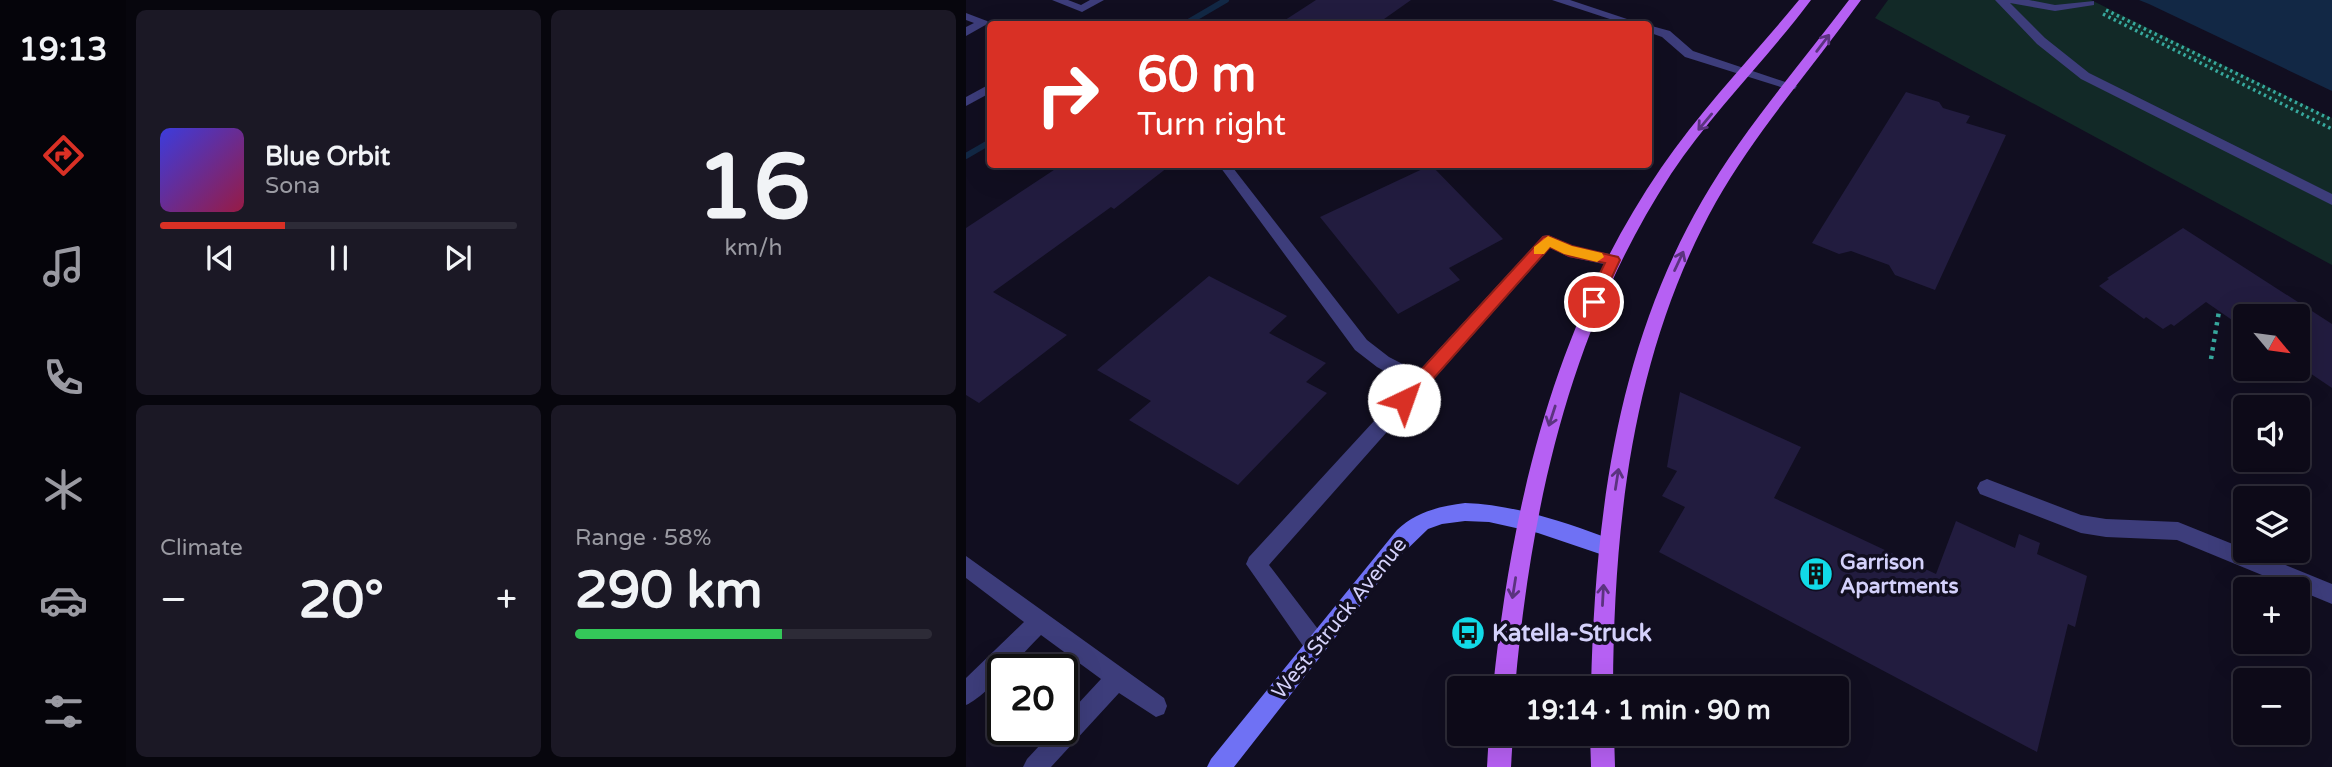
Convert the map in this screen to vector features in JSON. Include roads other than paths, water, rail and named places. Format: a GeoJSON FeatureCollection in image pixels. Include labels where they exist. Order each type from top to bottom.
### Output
{"type":"FeatureCollection","features":[{"type":"Feature","properties":{"kind":"main road"},"geometry":{"type":"LineString","coordinates":[[1505,676],[1509,621],[1525,521],[1538,462],[1563,382],[1591,307],[1613,260],[1677,155],[1805,0]]}},
{"type":"Feature","properties":{"kind":"main road"},"geometry":{"type":"LineString","coordinates":[[1602,676],[1606,547],[1621,451],[1635,394],[1671,277],[1709,202],[1855,0]]}},
{"type":"Feature","properties":{"kind":"main road"},"geometry":{"type":"LineString","coordinates":[[1499,767],[1500,746]]}},
{"type":"Feature","properties":{"kind":"main road"},"geometry":{"type":"LineString","coordinates":[[1602,746],[1603,767]]}},
{"type":"Feature","properties":{"kind":"street","name":"West Struck Avenue"},"geometry":{"type":"LineString","coordinates":[[1219,767],[1390,553],[1419,524],[1457,511],[1471,510],[1525,521],[1606,547]]}},
{"type":"Feature","properties":{"kind":"lane"},"geometry":{"type":"LineString","coordinates":[[1058,0],[1082,9],[1098,0]]}},
{"type":"Feature","properties":{"kind":"lane"},"geometry":{"type":"LineString","coordinates":[[1558,0],[1626,21]]}},
{"type":"Feature","properties":{"kind":"lane"},"geometry":{"type":"LineString","coordinates":[[2001,0],[2039,41],[2085,76],[2332,200]]}},
{"type":"Feature","properties":{"kind":"lane"},"geometry":{"type":"LineString","coordinates":[[2010,0],[2055,8],[2087,1]]}},
{"type":"Feature","properties":{"kind":"lane"},"geometry":{"type":"LineString","coordinates":[[966,16],[987,25]]}},
{"type":"Feature","properties":{"kind":"lane"},"geometry":{"type":"LineString","coordinates":[[966,32],[987,25]]}},
{"type":"Feature","properties":{"kind":"lane"},"geometry":{"type":"LineString","coordinates":[[1652,29],[1666,34],[1689,54],[1791,86]]}},
{"type":"Feature","properties":{"kind":"lane"},"geometry":{"type":"LineString","coordinates":[[966,102],[987,90]]}},
{"type":"Feature","properties":{"kind":"lane"},"geometry":{"type":"LineString","coordinates":[[1226,168],[1361,345],[1383,362],[1420,382]]}},
{"type":"Feature","properties":{"kind":"lane"},"geometry":{"type":"LineString","coordinates":[[1316,645],[1256,564],[1548,240],[1569,251],[1613,260]]}},
{"type":"Feature","properties":{"kind":"lane"},"geometry":{"type":"LineString","coordinates":[[1987,488],[2081,524],[2106,528],[2178,531],[2332,594]]}},
{"type":"Feature","properties":{"kind":"lane"},"geometry":{"type":"LineString","coordinates":[[966,566],[1156,706]]}},
{"type":"Feature","properties":{"kind":"lane"},"geometry":{"type":"LineString","coordinates":[[966,694],[1040,621]]}},
{"type":"Feature","properties":{"kind":"lane"},"geometry":{"type":"LineString","coordinates":[[1035,767],[1118,678]]}},
{"type":"Feature","properties":{"kind":"water"},"geometry":{"type":"Polygon","coordinates":[[[2139,0],[2332,0],[2332,91],[2149,4],[2139,0]]]}},
{"type":"Feature","properties":{"kind":"waterway"},"geometry":{"type":"LineString","coordinates":[[1190,21],[1226,0]]}},
{"type":"Feature","properties":{"kind":"waterway"},"geometry":{"type":"LineString","coordinates":[[966,156],[987,144]]}},
{"type":"Feature","properties":{"kind":"place","name":"Garrison Apartments"},"geometry":{"type":"Point","coordinates":[1816,574]}},
{"type":"Feature","properties":{"kind":"place","name":"Katella-Struck"},"geometry":{"type":"Point","coordinates":[1468,633]}}]}
